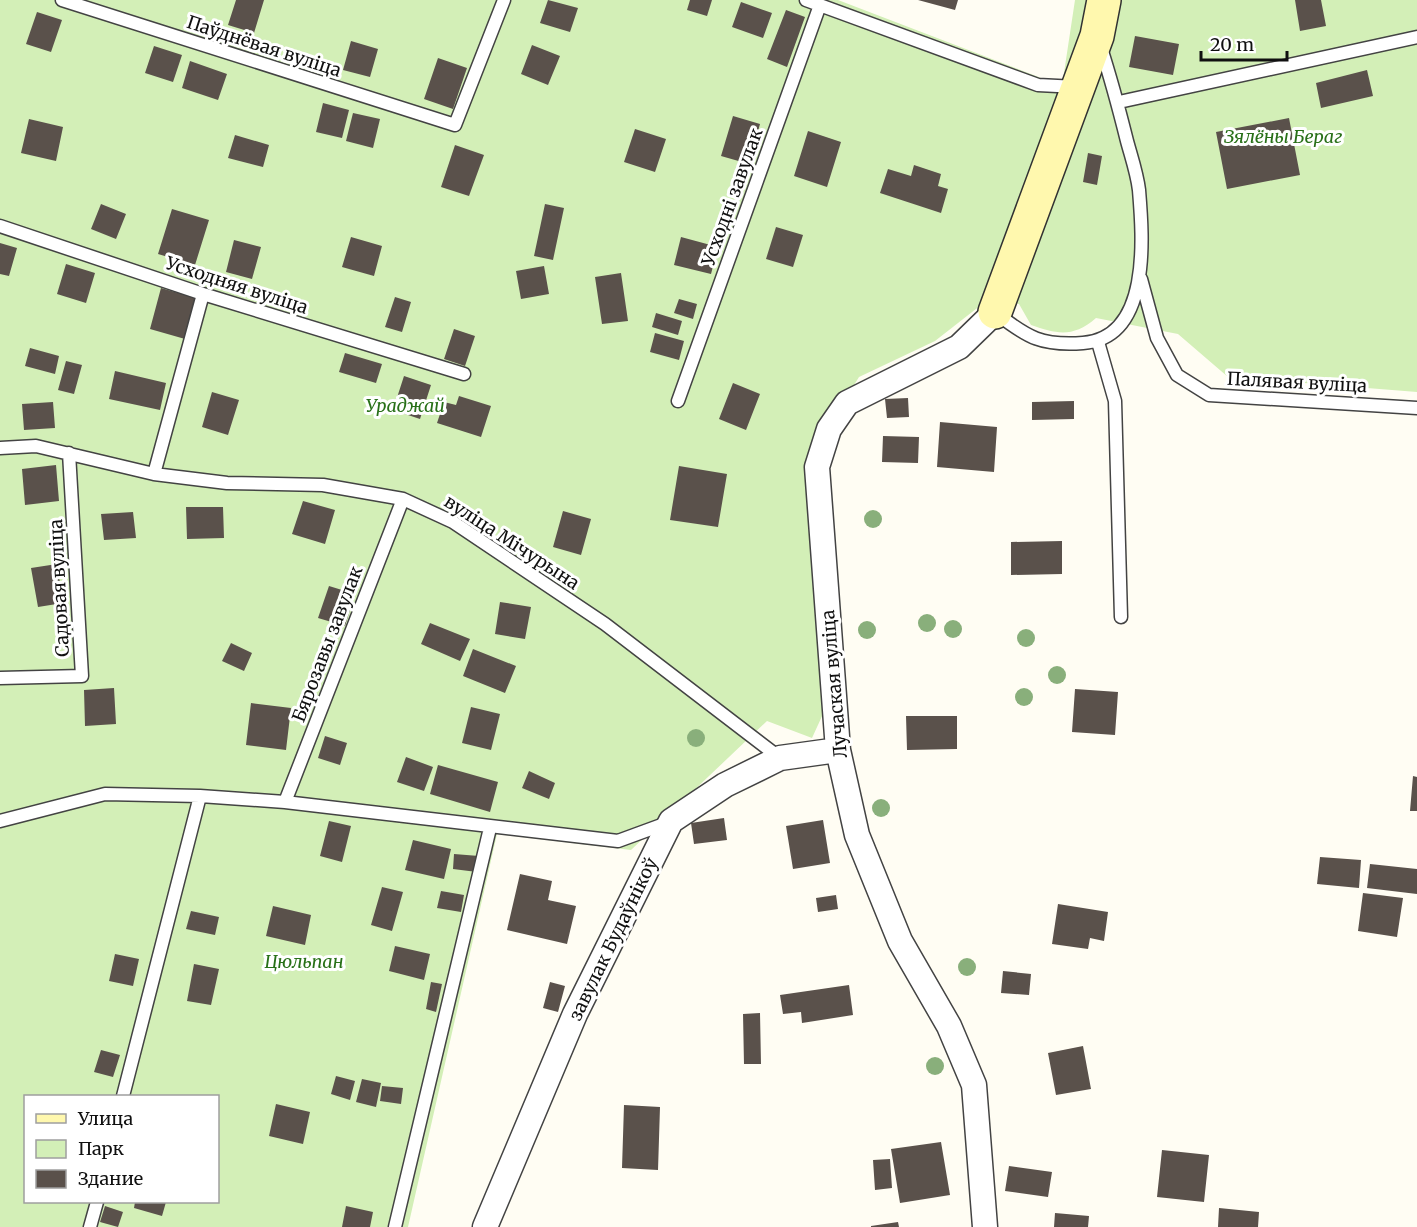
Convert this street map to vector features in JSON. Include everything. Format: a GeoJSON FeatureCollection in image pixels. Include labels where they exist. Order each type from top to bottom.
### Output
{"type":"FeatureCollection","features":[{"type":"Feature","properties":{"kind":"street"},"geometry":{"type":"LineString","coordinates":[[995,312],[1097,36],[1104,0]]}},
{"type":"Feature","properties":{"kind":"street","name":"Лучаская вуліца"},"geometry":{"type":"LineString","coordinates":[[985,1227],[974,1085],[949,1026],[895,930],[857,835],[838,750],[817,467],[829,429],[847,403],[959,347],[995,312]]}},
{"type":"Feature","properties":{"kind":"street","name":"завулак Будаўнікоў"},"geometry":{"type":"LineString","coordinates":[[485,1227],[575,1014],[671,821],[724,785],[780,758],[838,750]]}},
{"type":"Feature","properties":{"kind":"lane","name":"Паўднёвая вуліца"},"geometry":{"type":"LineString","coordinates":[[62,0],[455,125],[504,0]]}},
{"type":"Feature","properties":{"kind":"lane"},"geometry":{"type":"LineString","coordinates":[[806,0],[1038,85],[1078,87]]}},
{"type":"Feature","properties":{"kind":"lane","name":"Усходні завулак"},"geometry":{"type":"LineString","coordinates":[[678,401],[820,5]]}},
{"type":"Feature","properties":{"kind":"lane"},"geometry":{"type":"LineString","coordinates":[[995,312],[1020,332],[1056,345],[1098,342],[1124,322],[1141,279],[1139,188],[1119,102],[1097,36]]}},
{"type":"Feature","properties":{"kind":"lane"},"geometry":{"type":"LineString","coordinates":[[1119,102],[1417,37]]}},
{"type":"Feature","properties":{"kind":"lane","name":"Усходняя вуліца"},"geometry":{"type":"LineString","coordinates":[[0,226],[203,294],[464,374]]}},
{"type":"Feature","properties":{"kind":"lane","name":"Палявая вуліца"},"geometry":{"type":"LineString","coordinates":[[1141,279],[1157,338],[1177,375],[1209,395],[1417,408]]}},
{"type":"Feature","properties":{"kind":"lane"},"geometry":{"type":"LineString","coordinates":[[154,474],[203,294]]}},
{"type":"Feature","properties":{"kind":"lane"},"geometry":{"type":"LineString","coordinates":[[1098,342],[1115,401],[1121,617]]}},
{"type":"Feature","properties":{"kind":"lane","name":"вуліца Мічурына"},"geometry":{"type":"LineString","coordinates":[[0,448],[36,446],[154,474],[227,483],[323,485],[403,499],[453,522],[605,624],[780,758]]}},
{"type":"Feature","properties":{"kind":"lane","name":"Садовая вуліца"},"geometry":{"type":"LineString","coordinates":[[0,678],[82,676],[69,453]]}},
{"type":"Feature","properties":{"kind":"lane","name":"Бярозавы завулак"},"geometry":{"type":"LineString","coordinates":[[285,802],[403,499]]}},
{"type":"Feature","properties":{"kind":"lane"},"geometry":{"type":"LineString","coordinates":[[0,821],[105,794],[200,796],[285,802],[490,828],[618,841],[671,821]]}},
{"type":"Feature","properties":{"kind":"lane"},"geometry":{"type":"LineString","coordinates":[[123,1095],[200,796]]}},
{"type":"Feature","properties":{"kind":"lane"},"geometry":{"type":"LineString","coordinates":[[395,1227],[490,828]]}},
{"type":"Feature","properties":{"kind":"lane"},"geometry":{"type":"LineString","coordinates":[[90,1227],[97,1203]]}},
{"type":"Feature","properties":{"kind":"green space","name":"Ураджай"},"geometry":{"type":"Polygon","coordinates":[[[0,0],[838,0],[1062,86],[1075,0],[1417,0],[1417,392],[1228,377],[1178,334],[1096,318],[1080,329],[1065,332],[1049,331],[1031,325],[1019,304],[990,298],[935,341],[859,377],[806,462],[823,714],[812,738],[767,721],[631,850],[497,834],[408,1227],[0,1227],[0,0]]]}},
{"type":"Feature","properties":{"kind":"building"},"geometry":{"type":"Polygon","coordinates":[[[236,0],[264,0],[254,33],[228,25],[236,0]]]}},
{"type":"Feature","properties":{"kind":"building"},"geometry":{"type":"Polygon","coordinates":[[[548,0],[578,8],[570,32],[540,23],[548,0]]]}},
{"type":"Feature","properties":{"kind":"building"},"geometry":{"type":"Polygon","coordinates":[[[690,0],[712,0],[707,16],[687,10],[690,0]]]}},
{"type":"Feature","properties":{"kind":"building"},"geometry":{"type":"Polygon","coordinates":[[[918,0],[958,0],[955,10],[918,0]]]}},
{"type":"Feature","properties":{"kind":"building"},"geometry":{"type":"Polygon","coordinates":[[[1295,0],[1321,0],[1326,26],[1300,31],[1295,0]]]}},
{"type":"Feature","properties":{"kind":"building"},"geometry":{"type":"Polygon","coordinates":[[[741,2],[772,13],[763,38],[732,27],[741,2]]]}},
{"type":"Feature","properties":{"kind":"building"},"geometry":{"type":"Polygon","coordinates":[[[786,10],[805,17],[787,67],[767,59],[786,10]]]}},
{"type":"Feature","properties":{"kind":"building"},"geometry":{"type":"Polygon","coordinates":[[[37,12],[62,20],[51,52],[26,44],[37,12]]]}},
{"type":"Feature","properties":{"kind":"building"},"geometry":{"type":"Polygon","coordinates":[[[1135,36],[1179,44],[1173,75],[1129,67],[1135,36]]]}},
{"type":"Feature","properties":{"kind":"building"},"geometry":{"type":"Polygon","coordinates":[[[351,41],[378,49],[370,77],[343,70],[351,41]]]}},
{"type":"Feature","properties":{"kind":"building"},"geometry":{"type":"Polygon","coordinates":[[[532,45],[560,56],[548,85],[521,74],[532,45]]]}},
{"type":"Feature","properties":{"kind":"building"},"geometry":{"type":"Polygon","coordinates":[[[154,46],[182,55],[173,82],[145,73],[154,46]]]}},
{"type":"Feature","properties":{"kind":"building"},"geometry":{"type":"Polygon","coordinates":[[[438,58],[467,68],[453,109],[424,99],[438,58]]]}},
{"type":"Feature","properties":{"kind":"building"},"geometry":{"type":"Polygon","coordinates":[[[190,61],[227,74],[218,100],[182,88],[190,61]]]}},
{"type":"Feature","properties":{"kind":"building"},"geometry":{"type":"Polygon","coordinates":[[[1367,70],[1373,96],[1321,108],[1316,83],[1367,70]]]}},
{"type":"Feature","properties":{"kind":"building"},"geometry":{"type":"Polygon","coordinates":[[[323,103],[349,110],[342,138],[316,132],[323,103]]]}},
{"type":"Feature","properties":{"kind":"building"},"geometry":{"type":"Polygon","coordinates":[[[353,113],[380,119],[373,148],[346,141],[353,113]]]}},
{"type":"Feature","properties":{"kind":"building"},"geometry":{"type":"Polygon","coordinates":[[[733,116],[760,124],[749,164],[721,156],[733,116]]]}},
{"type":"Feature","properties":{"kind":"building"},"geometry":{"type":"Polygon","coordinates":[[[1289,118],[1300,175],[1227,189],[1216,132],[1289,118]]]}},
{"type":"Feature","properties":{"kind":"building"},"geometry":{"type":"Polygon","coordinates":[[[29,119],[63,127],[56,161],[21,153],[29,119]]]}},
{"type":"Feature","properties":{"kind":"building"},"geometry":{"type":"Polygon","coordinates":[[[635,129],[666,139],[655,172],[624,162],[635,129]]]}},
{"type":"Feature","properties":{"kind":"building"},"geometry":{"type":"Polygon","coordinates":[[[808,131],[841,142],[827,187],[794,176],[808,131]]]}},
{"type":"Feature","properties":{"kind":"building"},"geometry":{"type":"Polygon","coordinates":[[[235,135],[269,145],[263,167],[228,158],[235,135]]]}},
{"type":"Feature","properties":{"kind":"building"},"geometry":{"type":"Polygon","coordinates":[[[455,145],[484,155],[469,196],[441,187],[455,145]]]}},
{"type":"Feature","properties":{"kind":"building"},"geometry":{"type":"Polygon","coordinates":[[[1088,153],[1102,156],[1097,185],[1083,182],[1088,153]]]}},
{"type":"Feature","properties":{"kind":"building"},"geometry":{"type":"Polygon","coordinates":[[[914,165],[941,174],[938,186],[948,189],[941,213],[880,193],[888,169],[911,176],[914,165]]]}},
{"type":"Feature","properties":{"kind":"building"},"geometry":{"type":"Polygon","coordinates":[[[101,204],[126,214],[116,239],[91,229],[101,204]]]}},
{"type":"Feature","properties":{"kind":"building"},"geometry":{"type":"Polygon","coordinates":[[[545,204],[564,208],[553,260],[534,256],[545,204]]]}},
{"type":"Feature","properties":{"kind":"building"},"geometry":{"type":"Polygon","coordinates":[[[172,209],[209,220],[195,265],[158,254],[172,209]]]}},
{"type":"Feature","properties":{"kind":"building"},"geometry":{"type":"Polygon","coordinates":[[[776,227],[803,235],[793,267],[766,259],[776,227]]]}},
{"type":"Feature","properties":{"kind":"building"},"geometry":{"type":"Polygon","coordinates":[[[351,237],[382,246],[374,276],[342,267],[351,237]]]}},
{"type":"Feature","properties":{"kind":"building"},"geometry":{"type":"Polygon","coordinates":[[[681,237],[718,247],[711,274],[674,265],[681,237]]]}},
{"type":"Feature","properties":{"kind":"building"},"geometry":{"type":"Polygon","coordinates":[[[234,240],[261,247],[252,279],[226,272],[234,240]]]}},
{"type":"Feature","properties":{"kind":"building"},"geometry":{"type":"Polygon","coordinates":[[[0,243],[17,248],[9,276],[0,274],[0,243]]]}},
{"type":"Feature","properties":{"kind":"building"},"geometry":{"type":"Polygon","coordinates":[[[66,264],[95,273],[86,303],[57,294],[66,264]]]}},
{"type":"Feature","properties":{"kind":"building"},"geometry":{"type":"Polygon","coordinates":[[[544,266],[549,294],[521,299],[516,271],[544,266]]]}},
{"type":"Feature","properties":{"kind":"building"},"geometry":{"type":"Polygon","coordinates":[[[621,273],[628,321],[602,324],[595,277],[621,273]]]}},
{"type":"Feature","properties":{"kind":"building"},"geometry":{"type":"Polygon","coordinates":[[[161,288],[196,298],[185,339],[150,329],[161,288]]]}},
{"type":"Feature","properties":{"kind":"building"},"geometry":{"type":"Polygon","coordinates":[[[395,297],[411,302],[402,332],[385,327],[395,297]]]}},
{"type":"Feature","properties":{"kind":"building"},"geometry":{"type":"Polygon","coordinates":[[[679,299],[697,304],[693,319],[674,313],[679,299]]]}},
{"type":"Feature","properties":{"kind":"building"},"geometry":{"type":"Polygon","coordinates":[[[656,313],[682,321],[678,335],[652,327],[656,313]]]}},
{"type":"Feature","properties":{"kind":"building"},"geometry":{"type":"Polygon","coordinates":[[[454,329],[475,336],[465,366],[444,359],[454,329]]]}},
{"type":"Feature","properties":{"kind":"building"},"geometry":{"type":"Polygon","coordinates":[[[655,333],[684,341],[679,360],[650,352],[655,333]]]}},
{"type":"Feature","properties":{"kind":"building"},"geometry":{"type":"Polygon","coordinates":[[[30,348],[59,356],[55,374],[25,366],[30,348]]]}},
{"type":"Feature","properties":{"kind":"building"},"geometry":{"type":"Polygon","coordinates":[[[345,353],[382,364],[376,383],[339,372],[345,353]]]}},
{"type":"Feature","properties":{"kind":"building"},"geometry":{"type":"Polygon","coordinates":[[[66,361],[82,365],[74,394],[58,390],[66,361]]]}},
{"type":"Feature","properties":{"kind":"building"},"geometry":{"type":"Polygon","coordinates":[[[115,371],[166,383],[160,410],[109,399],[115,371]]]}},
{"type":"Feature","properties":{"kind":"building"},"geometry":{"type":"Polygon","coordinates":[[[404,376],[431,385],[420,419],[393,410],[404,376]]]}},
{"type":"Feature","properties":{"kind":"building"},"geometry":{"type":"Polygon","coordinates":[[[733,383],[760,394],[746,430],[719,419],[733,383]]]}},
{"type":"Feature","properties":{"kind":"building"},"geometry":{"type":"Polygon","coordinates":[[[212,392],[239,400],[228,435],[202,427],[212,392]]]}},
{"type":"Feature","properties":{"kind":"building"},"geometry":{"type":"Polygon","coordinates":[[[459,396],[491,406],[481,437],[437,423],[444,402],[456,405],[459,396]]]}},
{"type":"Feature","properties":{"kind":"building"},"geometry":{"type":"Polygon","coordinates":[[[908,398],[909,417],[887,418],[885,399],[908,398]]]}},
{"type":"Feature","properties":{"kind":"building"},"geometry":{"type":"Polygon","coordinates":[[[1074,401],[1074,419],[1032,420],[1032,402],[1074,401]]]}},
{"type":"Feature","properties":{"kind":"building"},"geometry":{"type":"Polygon","coordinates":[[[53,402],[55,428],[24,430],[22,404],[53,402]]]}},
{"type":"Feature","properties":{"kind":"building"},"geometry":{"type":"Polygon","coordinates":[[[940,422],[997,427],[994,472],[937,467],[940,422]]]}},
{"type":"Feature","properties":{"kind":"building"},"geometry":{"type":"Polygon","coordinates":[[[883,436],[919,437],[918,463],[882,462],[883,436]]]}},
{"type":"Feature","properties":{"kind":"building"},"geometry":{"type":"Polygon","coordinates":[[[56,465],[59,501],[25,505],[22,469],[56,465]]]}},
{"type":"Feature","properties":{"kind":"building"},"geometry":{"type":"Polygon","coordinates":[[[679,466],[727,474],[718,527],[670,520],[679,466]]]}},
{"type":"Feature","properties":{"kind":"building"},"geometry":{"type":"Polygon","coordinates":[[[303,501],[335,510],[325,544],[292,534],[303,501]]]}},
{"type":"Feature","properties":{"kind":"building"},"geometry":{"type":"Polygon","coordinates":[[[186,507],[223,507],[224,538],[187,539],[186,507]]]}},
{"type":"Feature","properties":{"kind":"building"},"geometry":{"type":"Polygon","coordinates":[[[563,511],[591,519],[581,555],[553,547],[563,511]]]}},
{"type":"Feature","properties":{"kind":"building"},"geometry":{"type":"Polygon","coordinates":[[[133,512],[136,538],[104,540],[101,514],[133,512]]]}},
{"type":"Feature","properties":{"kind":"building"},"geometry":{"type":"Polygon","coordinates":[[[1062,541],[1062,574],[1011,575],[1011,542],[1062,541]]]}},
{"type":"Feature","properties":{"kind":"building"},"geometry":{"type":"Polygon","coordinates":[[[57,564],[63,603],[38,607],[31,568],[57,564]]]}},
{"type":"Feature","properties":{"kind":"building"},"geometry":{"type":"Polygon","coordinates":[[[329,586],[355,594],[345,626],[318,618],[329,586]]]}},
{"type":"Feature","properties":{"kind":"building"},"geometry":{"type":"Polygon","coordinates":[[[500,602],[531,607],[525,639],[495,634],[500,602]]]}},
{"type":"Feature","properties":{"kind":"building"},"geometry":{"type":"Polygon","coordinates":[[[430,623],[470,639],[460,661],[421,644],[430,623]]]}},
{"type":"Feature","properties":{"kind":"building"},"geometry":{"type":"Polygon","coordinates":[[[231,643],[252,653],[244,671],[222,661],[231,643]]]}},
{"type":"Feature","properties":{"kind":"building"},"geometry":{"type":"Polygon","coordinates":[[[473,649],[516,666],[505,693],[463,676],[473,649]]]}},
{"type":"Feature","properties":{"kind":"building"},"geometry":{"type":"Polygon","coordinates":[[[114,688],[116,724],[85,726],[84,690],[114,688]]]}},
{"type":"Feature","properties":{"kind":"building"},"geometry":{"type":"Polygon","coordinates":[[[1075,689],[1118,692],[1115,735],[1072,732],[1075,689]]]}},
{"type":"Feature","properties":{"kind":"building"},"geometry":{"type":"Polygon","coordinates":[[[251,703],[291,708],[286,750],[246,745],[251,703]]]}},
{"type":"Feature","properties":{"kind":"building"},"geometry":{"type":"Polygon","coordinates":[[[471,707],[500,714],[491,750],[462,743],[471,707]]]}},
{"type":"Feature","properties":{"kind":"building"},"geometry":{"type":"Polygon","coordinates":[[[906,716],[957,716],[957,749],[907,750],[906,716]]]}},
{"type":"Feature","properties":{"kind":"building"},"geometry":{"type":"Polygon","coordinates":[[[325,736],[347,743],[340,765],[318,758],[325,736]]]}},
{"type":"Feature","properties":{"kind":"building"},"geometry":{"type":"Polygon","coordinates":[[[406,757],[433,767],[424,791],[397,782],[406,757]]]}},
{"type":"Feature","properties":{"kind":"building"},"geometry":{"type":"Polygon","coordinates":[[[438,765],[498,782],[490,812],[430,794],[438,765]]]}},
{"type":"Feature","properties":{"kind":"building"},"geometry":{"type":"Polygon","coordinates":[[[529,771],[555,783],[549,799],[522,788],[529,771]]]}},
{"type":"Feature","properties":{"kind":"building"},"geometry":{"type":"Polygon","coordinates":[[[1413,776],[1417,777],[1417,811],[1410,811],[1413,776]]]}},
{"type":"Feature","properties":{"kind":"building"},"geometry":{"type":"Polygon","coordinates":[[[724,818],[727,840],[694,844],[691,823],[724,818]]]}},
{"type":"Feature","properties":{"kind":"building"},"geometry":{"type":"Polygon","coordinates":[[[823,820],[830,863],[793,869],[786,826],[823,820]]]}},
{"type":"Feature","properties":{"kind":"building"},"geometry":{"type":"Polygon","coordinates":[[[329,821],[351,826],[342,862],[320,856],[329,821]]]}},
{"type":"Feature","properties":{"kind":"building"},"geometry":{"type":"Polygon","coordinates":[[[413,840],[451,849],[444,879],[405,870],[413,840]]]}},
{"type":"Feature","properties":{"kind":"building"},"geometry":{"type":"Polygon","coordinates":[[[454,854],[479,856],[477,872],[453,869],[454,854]]]}},
{"type":"Feature","properties":{"kind":"building"},"geometry":{"type":"Polygon","coordinates":[[[1320,857],[1361,860],[1359,888],[1317,884],[1320,857]]]}},
{"type":"Feature","properties":{"kind":"building"},"geometry":{"type":"Polygon","coordinates":[[[1370,864],[1417,869],[1417,894],[1367,888],[1370,864]]]}},
{"type":"Feature","properties":{"kind":"building"},"geometry":{"type":"Polygon","coordinates":[[[520,874],[552,881],[548,900],[576,906],[567,944],[507,930],[520,874]]]}},
{"type":"Feature","properties":{"kind":"building"},"geometry":{"type":"Polygon","coordinates":[[[382,887],[403,892],[392,931],[371,925],[382,887]]]}},
{"type":"Feature","properties":{"kind":"building"},"geometry":{"type":"Polygon","coordinates":[[[441,891],[464,895],[461,912],[437,908],[441,891]]]}},
{"type":"Feature","properties":{"kind":"building"},"geometry":{"type":"Polygon","coordinates":[[[1363,893],[1403,898],[1397,937],[1358,931],[1363,893]]]}},
{"type":"Feature","properties":{"kind":"building"},"geometry":{"type":"Polygon","coordinates":[[[836,895],[838,909],[818,912],[816,898],[836,895]]]}},
{"type":"Feature","properties":{"kind":"building"},"geometry":{"type":"Polygon","coordinates":[[[1058,904],[1108,912],[1104,941],[1090,938],[1088,949],[1052,944],[1058,904]]]}},
{"type":"Feature","properties":{"kind":"building"},"geometry":{"type":"Polygon","coordinates":[[[273,906],[311,915],[305,945],[266,936],[273,906]]]}},
{"type":"Feature","properties":{"kind":"building"},"geometry":{"type":"Polygon","coordinates":[[[191,911],[219,917],[215,935],[186,929],[191,911]]]}},
{"type":"Feature","properties":{"kind":"building"},"geometry":{"type":"Polygon","coordinates":[[[395,946],[430,954],[424,980],[389,971],[395,946]]]}},
{"type":"Feature","properties":{"kind":"building"},"geometry":{"type":"Polygon","coordinates":[[[115,954],[139,959],[133,986],[109,981],[115,954]]]}},
{"type":"Feature","properties":{"kind":"building"},"geometry":{"type":"Polygon","coordinates":[[[194,964],[219,969],[211,1005],[187,1001],[194,964]]]}},
{"type":"Feature","properties":{"kind":"building"},"geometry":{"type":"Polygon","coordinates":[[[1003,971],[1031,974],[1029,995],[1001,993],[1003,971]]]}},
{"type":"Feature","properties":{"kind":"building"},"geometry":{"type":"Polygon","coordinates":[[[431,982],[442,984],[436,1012],[426,1009],[431,982]]]}},
{"type":"Feature","properties":{"kind":"building"},"geometry":{"type":"Polygon","coordinates":[[[550,982],[565,986],[558,1012],[543,1008],[550,982]]]}},
{"type":"Feature","properties":{"kind":"building"},"geometry":{"type":"Polygon","coordinates":[[[849,985],[853,1015],[802,1023],[801,1012],[783,1014],[780,995],[849,985]]]}},
{"type":"Feature","properties":{"kind":"building"},"geometry":{"type":"Polygon","coordinates":[[[760,1013],[761,1064],[744,1064],[743,1014],[760,1013]]]}},
{"type":"Feature","properties":{"kind":"building"},"geometry":{"type":"Polygon","coordinates":[[[1083,1046],[1091,1089],[1056,1095],[1048,1053],[1083,1046]]]}},
{"type":"Feature","properties":{"kind":"building"},"geometry":{"type":"Polygon","coordinates":[[[101,1050],[120,1055],[113,1077],[94,1072],[101,1050]]]}},
{"type":"Feature","properties":{"kind":"building"},"geometry":{"type":"Polygon","coordinates":[[[336,1076],[355,1081],[350,1100],[331,1094],[336,1076]]]}},
{"type":"Feature","properties":{"kind":"building"},"geometry":{"type":"Polygon","coordinates":[[[362,1079],[381,1083],[376,1107],[356,1102],[362,1079]]]}},
{"type":"Feature","properties":{"kind":"building"},"geometry":{"type":"Polygon","coordinates":[[[382,1086],[403,1088],[401,1104],[380,1101],[382,1086]]]}},
{"type":"Feature","properties":{"kind":"building"},"geometry":{"type":"Polygon","coordinates":[[[276,1104],[310,1112],[303,1144],[269,1136],[276,1104]]]}},
{"type":"Feature","properties":{"kind":"building"},"geometry":{"type":"Polygon","coordinates":[[[624,1105],[660,1107],[658,1170],[622,1168],[624,1105]]]}},
{"type":"Feature","properties":{"kind":"building"},"geometry":{"type":"Polygon","coordinates":[[[941,1142],[950,1195],[900,1203],[891,1149],[941,1142]]]}},
{"type":"Feature","properties":{"kind":"building"},"geometry":{"type":"Polygon","coordinates":[[[1162,1150],[1209,1155],[1204,1202],[1157,1197],[1162,1150]]]}},
{"type":"Feature","properties":{"kind":"building"},"geometry":{"type":"Polygon","coordinates":[[[890,1159],[892,1188],[875,1190],[873,1160],[890,1159]]]}},
{"type":"Feature","properties":{"kind":"building"},"geometry":{"type":"Polygon","coordinates":[[[1009,1166],[1052,1172],[1048,1197],[1005,1191],[1009,1166]]]}},
{"type":"Feature","properties":{"kind":"building"},"geometry":{"type":"Polygon","coordinates":[[[135,1203],[166,1203],[162,1216],[134,1208],[135,1203]]]}},
{"type":"Feature","properties":{"kind":"building"},"geometry":{"type":"Polygon","coordinates":[[[105,1206],[123,1212],[118,1227],[100,1222],[105,1206]]]}},
{"type":"Feature","properties":{"kind":"building"},"geometry":{"type":"Polygon","coordinates":[[[346,1206],[373,1212],[370,1227],[342,1227],[346,1206]]]}},
{"type":"Feature","properties":{"kind":"building"},"geometry":{"type":"Polygon","coordinates":[[[1219,1208],[1259,1212],[1258,1227],[1218,1227],[1219,1208]]]}},
{"type":"Feature","properties":{"kind":"building"},"geometry":{"type":"Polygon","coordinates":[[[1055,1213],[1089,1216],[1088,1227],[1054,1227],[1055,1213]]]}},
{"type":"Feature","properties":{"kind":"building"},"geometry":{"type":"Polygon","coordinates":[[[898,1222],[899,1227],[871,1227],[871,1226],[898,1222]]]}},
{"type":"Feature","properties":{"kind":"park label","name":"Зялёны Бераг"},"geometry":{"type":"Point","coordinates":[1283,136]}},
{"type":"Feature","properties":{"kind":"park label","name":"Цюльпан"},"geometry":{"type":"Point","coordinates":[304,961]}}]}
